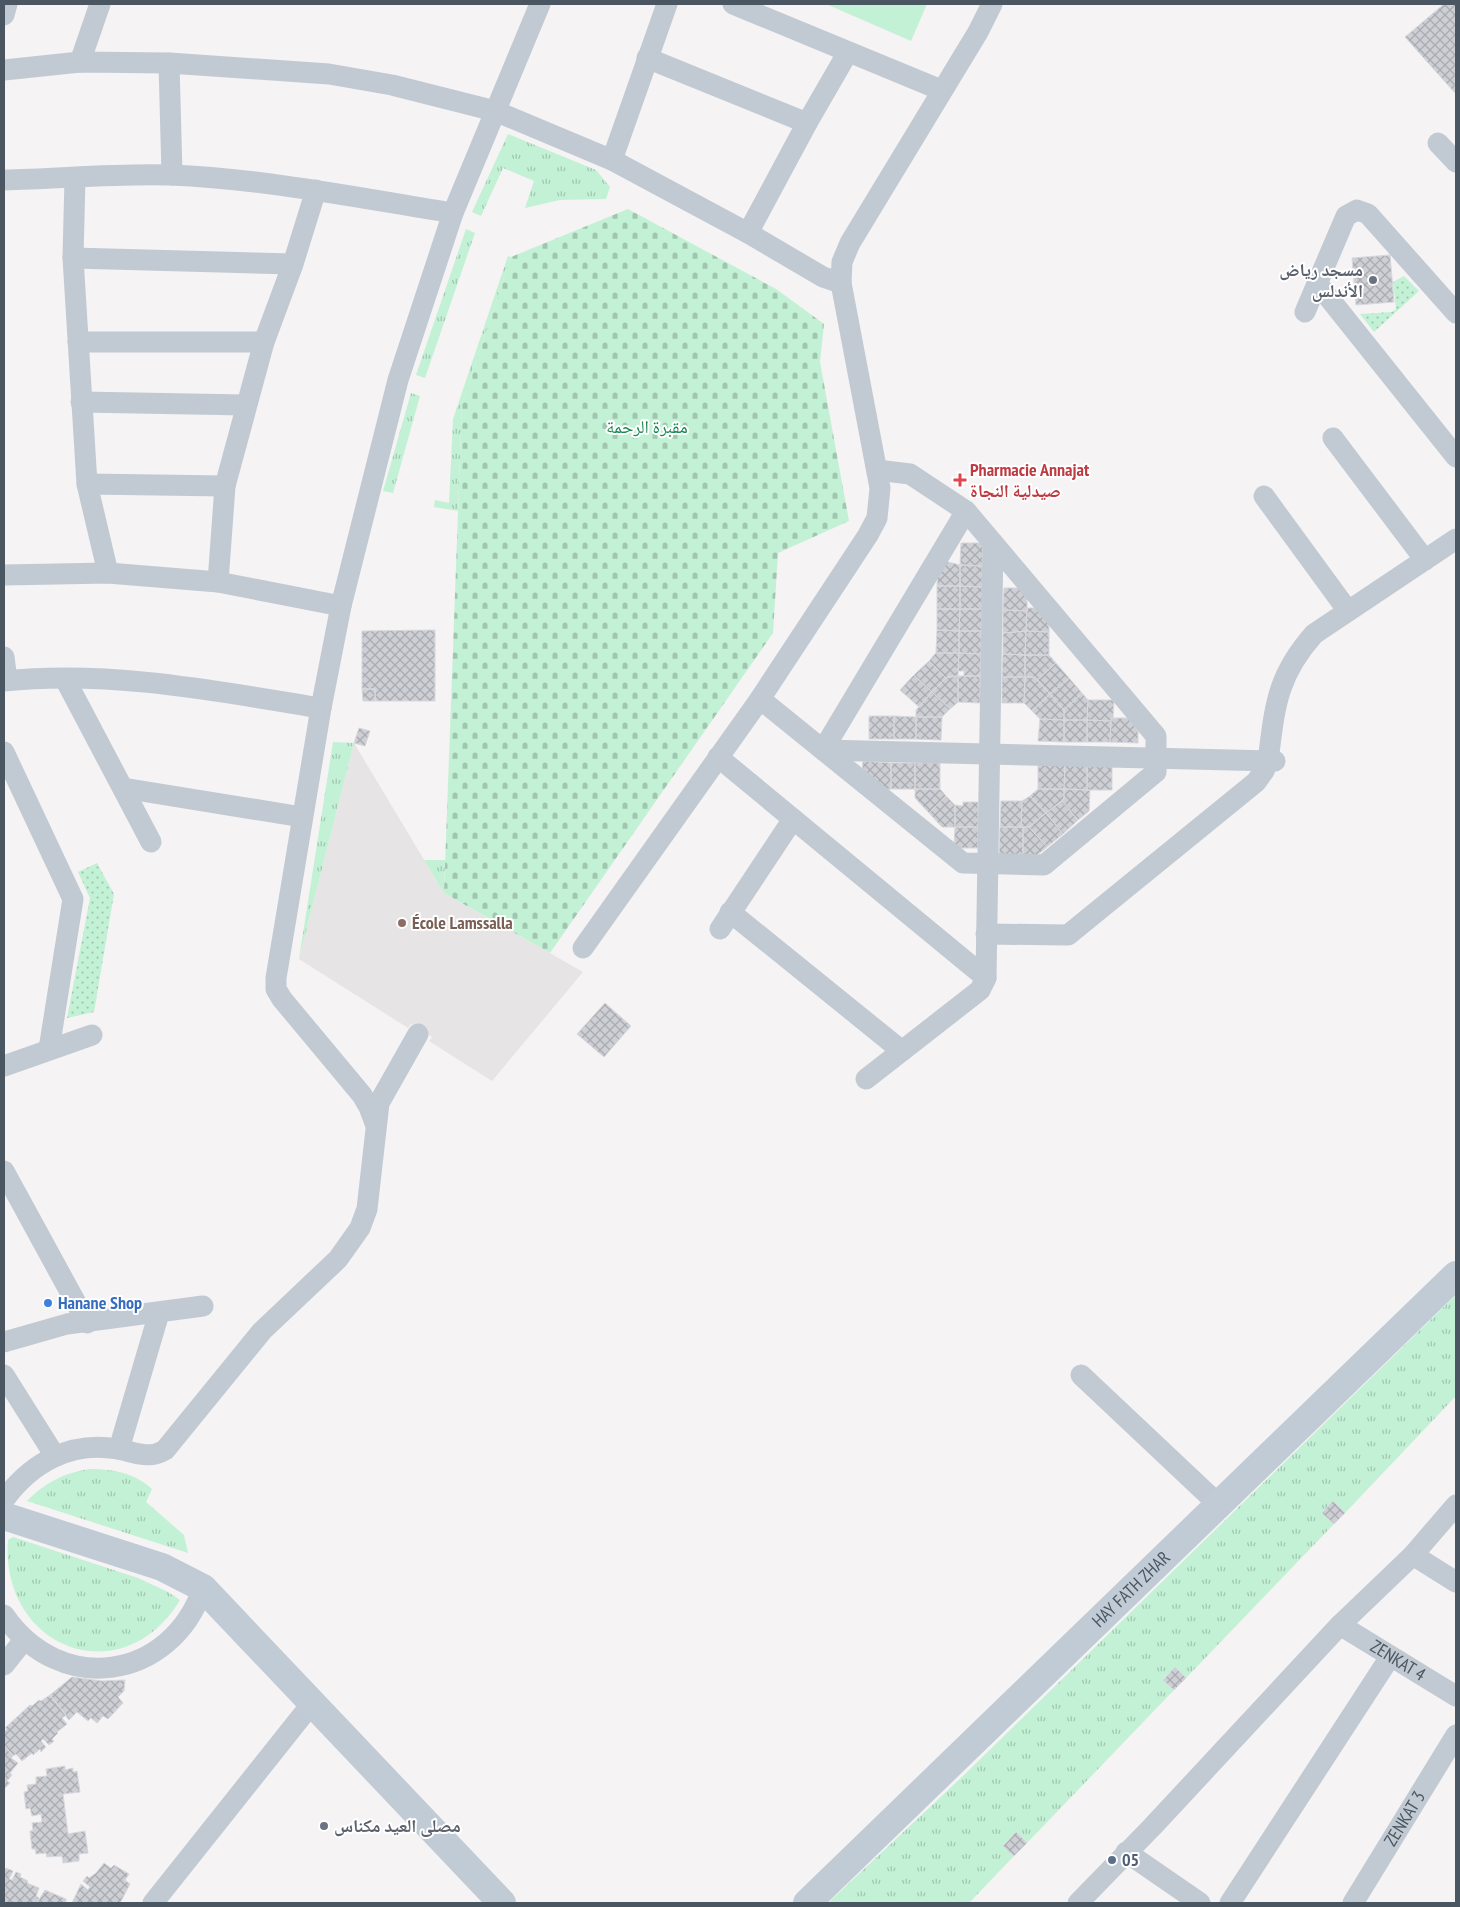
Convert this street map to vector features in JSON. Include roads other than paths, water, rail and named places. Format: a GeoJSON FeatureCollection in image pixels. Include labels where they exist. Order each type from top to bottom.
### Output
{"type":"FeatureCollection","features":[{"type":"Feature","properties":{"kind":"street"},"geometry":{"type":"LineString","coordinates":[[4,15],[7,4]]}},
{"type":"Feature","properties":{"kind":"street"},"geometry":{"type":"LineString","coordinates":[[80,62],[100,4]]}},
{"type":"Feature","properties":{"kind":"street"},"geometry":{"type":"LineString","coordinates":[[375,1124],[362,1095],[282,999],[276,989],[276,978],[320,708],[341,606],[398,380],[453,213],[540,4]]}},
{"type":"Feature","properties":{"kind":"street"},"geometry":{"type":"LineString","coordinates":[[612,160],[667,4]]}},
{"type":"Feature","properties":{"kind":"street"},"geometry":{"type":"LineString","coordinates":[[734,4],[941,90]]}},
{"type":"Feature","properties":{"kind":"street"},"geometry":{"type":"LineString","coordinates":[[583,948],[760,699],[877,518],[880,488],[840,283],[842,262],[850,243],[941,90],[978,32],[992,4]]}},
{"type":"Feature","properties":{"kind":"street"},"geometry":{"type":"LineString","coordinates":[[748,232],[848,52]]}},
{"type":"Feature","properties":{"kind":"street"},"geometry":{"type":"LineString","coordinates":[[647,58],[807,123]]}},
{"type":"Feature","properties":{"kind":"street"},"geometry":{"type":"LineString","coordinates":[[4,70],[80,62],[169,63],[336,75],[392,85],[495,112],[612,160],[748,232],[822,277],[840,283]]}},
{"type":"Feature","properties":{"kind":"street"},"geometry":{"type":"LineString","coordinates":[[169,63],[172,175]]}},
{"type":"Feature","properties":{"kind":"street"},"geometry":{"type":"LineString","coordinates":[[4,180],[117,175],[172,175],[316,190],[453,213]]}},
{"type":"Feature","properties":{"kind":"street"},"geometry":{"type":"LineString","coordinates":[[75,178],[73,258],[87,484],[108,573]]}},
{"type":"Feature","properties":{"kind":"street"},"geometry":{"type":"LineString","coordinates":[[218,582],[225,486],[264,342],[293,264],[316,190]]}},
{"type":"Feature","properties":{"kind":"street"},"geometry":{"type":"LineString","coordinates":[[1305,312],[1346,216],[1353,210],[1361,210],[1368,214],[1456,313]]}},
{"type":"Feature","properties":{"kind":"street"},"geometry":{"type":"LineString","coordinates":[[73,258],[293,264]]}},
{"type":"Feature","properties":{"kind":"street"},"geometry":{"type":"LineString","coordinates":[[1317,284],[1456,457]]}},
{"type":"Feature","properties":{"kind":"street"},"geometry":{"type":"LineString","coordinates":[[78,342],[264,342]]}},
{"type":"Feature","properties":{"kind":"street"},"geometry":{"type":"LineString","coordinates":[[81,402],[246,405]]}},
{"type":"Feature","properties":{"kind":"street"},"geometry":{"type":"LineString","coordinates":[[1333,438],[1425,560]]}},
{"type":"Feature","properties":{"kind":"street"},"geometry":{"type":"LineString","coordinates":[[760,699],[963,863],[1044,865],[1156,772],[1156,736],[966,511],[910,474],[877,470]]}},
{"type":"Feature","properties":{"kind":"street"},"geometry":{"type":"LineString","coordinates":[[87,484],[225,486]]}},
{"type":"Feature","properties":{"kind":"street"},"geometry":{"type":"LineString","coordinates":[[1264,496],[1348,610]]}},
{"type":"Feature","properties":{"kind":"street"},"geometry":{"type":"LineString","coordinates":[[823,750],[966,511]]}},
{"type":"Feature","properties":{"kind":"street"},"geometry":{"type":"LineString","coordinates":[[986,934],[1068,935],[1256,782],[1271,761],[1278,693],[1288,669],[1298,652],[1314,634],[1456,539]]}},
{"type":"Feature","properties":{"kind":"street"},"geometry":{"type":"LineString","coordinates":[[866,1079],[980,990],[986,978],[993,543]]}},
{"type":"Feature","properties":{"kind":"street"},"geometry":{"type":"LineString","coordinates":[[4,575],[108,573],[218,582],[341,606]]}},
{"type":"Feature","properties":{"kind":"street"},"geometry":{"type":"LineString","coordinates":[[4,657],[5,681],[112,680],[199,688],[320,708]]}},
{"type":"Feature","properties":{"kind":"street"},"geometry":{"type":"LineString","coordinates":[[66,679],[151,842]]}},
{"type":"Feature","properties":{"kind":"street"},"geometry":{"type":"LineString","coordinates":[[823,750],[1271,761]]}},
{"type":"Feature","properties":{"kind":"street"},"geometry":{"type":"LineString","coordinates":[[4,752],[74,899],[49,1049]]}},
{"type":"Feature","properties":{"kind":"street"},"geometry":{"type":"LineString","coordinates":[[718,758],[986,978]]}},
{"type":"Feature","properties":{"kind":"street"},"geometry":{"type":"LineString","coordinates":[[122,788],[302,817]]}},
{"type":"Feature","properties":{"kind":"street"},"geometry":{"type":"LineString","coordinates":[[793,819],[725,920],[902,1051]]}},
{"type":"Feature","properties":{"kind":"street"},"geometry":{"type":"LineString","coordinates":[[4,1500],[26,1473],[55,1456],[88,1448],[119,1450],[146,1456],[156,1455],[165,1450],[262,1331],[338,1259],[360,1228],[367,1209],[375,1124],[379,1103],[418,1034]]}},
{"type":"Feature","properties":{"kind":"street"},"geometry":{"type":"LineString","coordinates":[[4,1066],[92,1035]]}},
{"type":"Feature","properties":{"kind":"street"},"geometry":{"type":"LineString","coordinates":[[4,1171],[87,1323]]}},
{"type":"Feature","properties":{"kind":"street","name":"HAY FATH ZHAR"},"geometry":{"type":"LineString","coordinates":[[806,1903],[1456,1275]]}},
{"type":"Feature","properties":{"kind":"street"},"geometry":{"type":"LineString","coordinates":[[4,1342],[68,1324],[87,1323],[203,1306]]}},
{"type":"Feature","properties":{"kind":"street"},"geometry":{"type":"LineString","coordinates":[[119,1450],[159,1313]]}},
{"type":"Feature","properties":{"kind":"street"},"geometry":{"type":"LineString","coordinates":[[4,1375],[55,1456]]}},
{"type":"Feature","properties":{"kind":"street"},"geometry":{"type":"LineString","coordinates":[[1081,1375],[1219,1505]]}},
{"type":"Feature","properties":{"kind":"street"},"geometry":{"type":"LineString","coordinates":[[1078,1903],[1340,1625],[1413,1555],[1456,1505]]}},
{"type":"Feature","properties":{"kind":"street"},"geometry":{"type":"LineString","coordinates":[[4,1516],[162,1567],[203,1588],[502,1903]]}},
{"type":"Feature","properties":{"kind":"street"},"geometry":{"type":"LineString","coordinates":[[1413,1555],[1456,1582]]}},
{"type":"Feature","properties":{"kind":"street"},"geometry":{"type":"LineString","coordinates":[[4,1616],[24,1640],[45,1655],[68,1665],[102,1668],[135,1662],[164,1646],[177,1635],[198,1603],[203,1588]]}},
{"type":"Feature","properties":{"kind":"street","name":"ZENKAT 4"},"geometry":{"type":"LineString","coordinates":[[1340,1625],[1456,1696]]}},
{"type":"Feature","properties":{"kind":"street"},"geometry":{"type":"LineString","coordinates":[[4,1665],[24,1640]]}},
{"type":"Feature","properties":{"kind":"street"},"geometry":{"type":"LineString","coordinates":[[1230,1903],[1390,1657]]}},
{"type":"Feature","properties":{"kind":"street"},"geometry":{"type":"LineString","coordinates":[[153,1903],[313,1702]]}},
{"type":"Feature","properties":{"kind":"street","name":"ZENKAT 3"},"geometry":{"type":"LineString","coordinates":[[1353,1903],[1456,1736]]}},
{"type":"Feature","properties":{"kind":"street"},"geometry":{"type":"LineString","coordinates":[[1126,1852],[1200,1903]]}},
{"type":"Feature","properties":{"kind":"place","name":"مسجد رياض الأندلس"},"geometry":{"type":"Point","coordinates":[1373,280]}},
{"type":"Feature","properties":{"kind":"place","name":"Pharmacie Annajat صيدلية النجاة"},"geometry":{"type":"Point","coordinates":[960,480]}},
{"type":"Feature","properties":{"kind":"place","name":"École Lamssalla"},"geometry":{"type":"Point","coordinates":[402,923]}},
{"type":"Feature","properties":{"kind":"place","name":"Hanane Shop"},"geometry":{"type":"Point","coordinates":[48,1303]}},
{"type":"Feature","properties":{"kind":"place","name":"مصلى العيد مكناس"},"geometry":{"type":"Point","coordinates":[324,1826]}},
{"type":"Feature","properties":{"kind":"place","name":"05"},"geometry":{"type":"Point","coordinates":[1112,1860]}},
{"type":"Feature","properties":{"kind":"park label","name":"مقبرة الرحمة"},"geometry":{"type":"Point","coordinates":[647,427]}}]}
